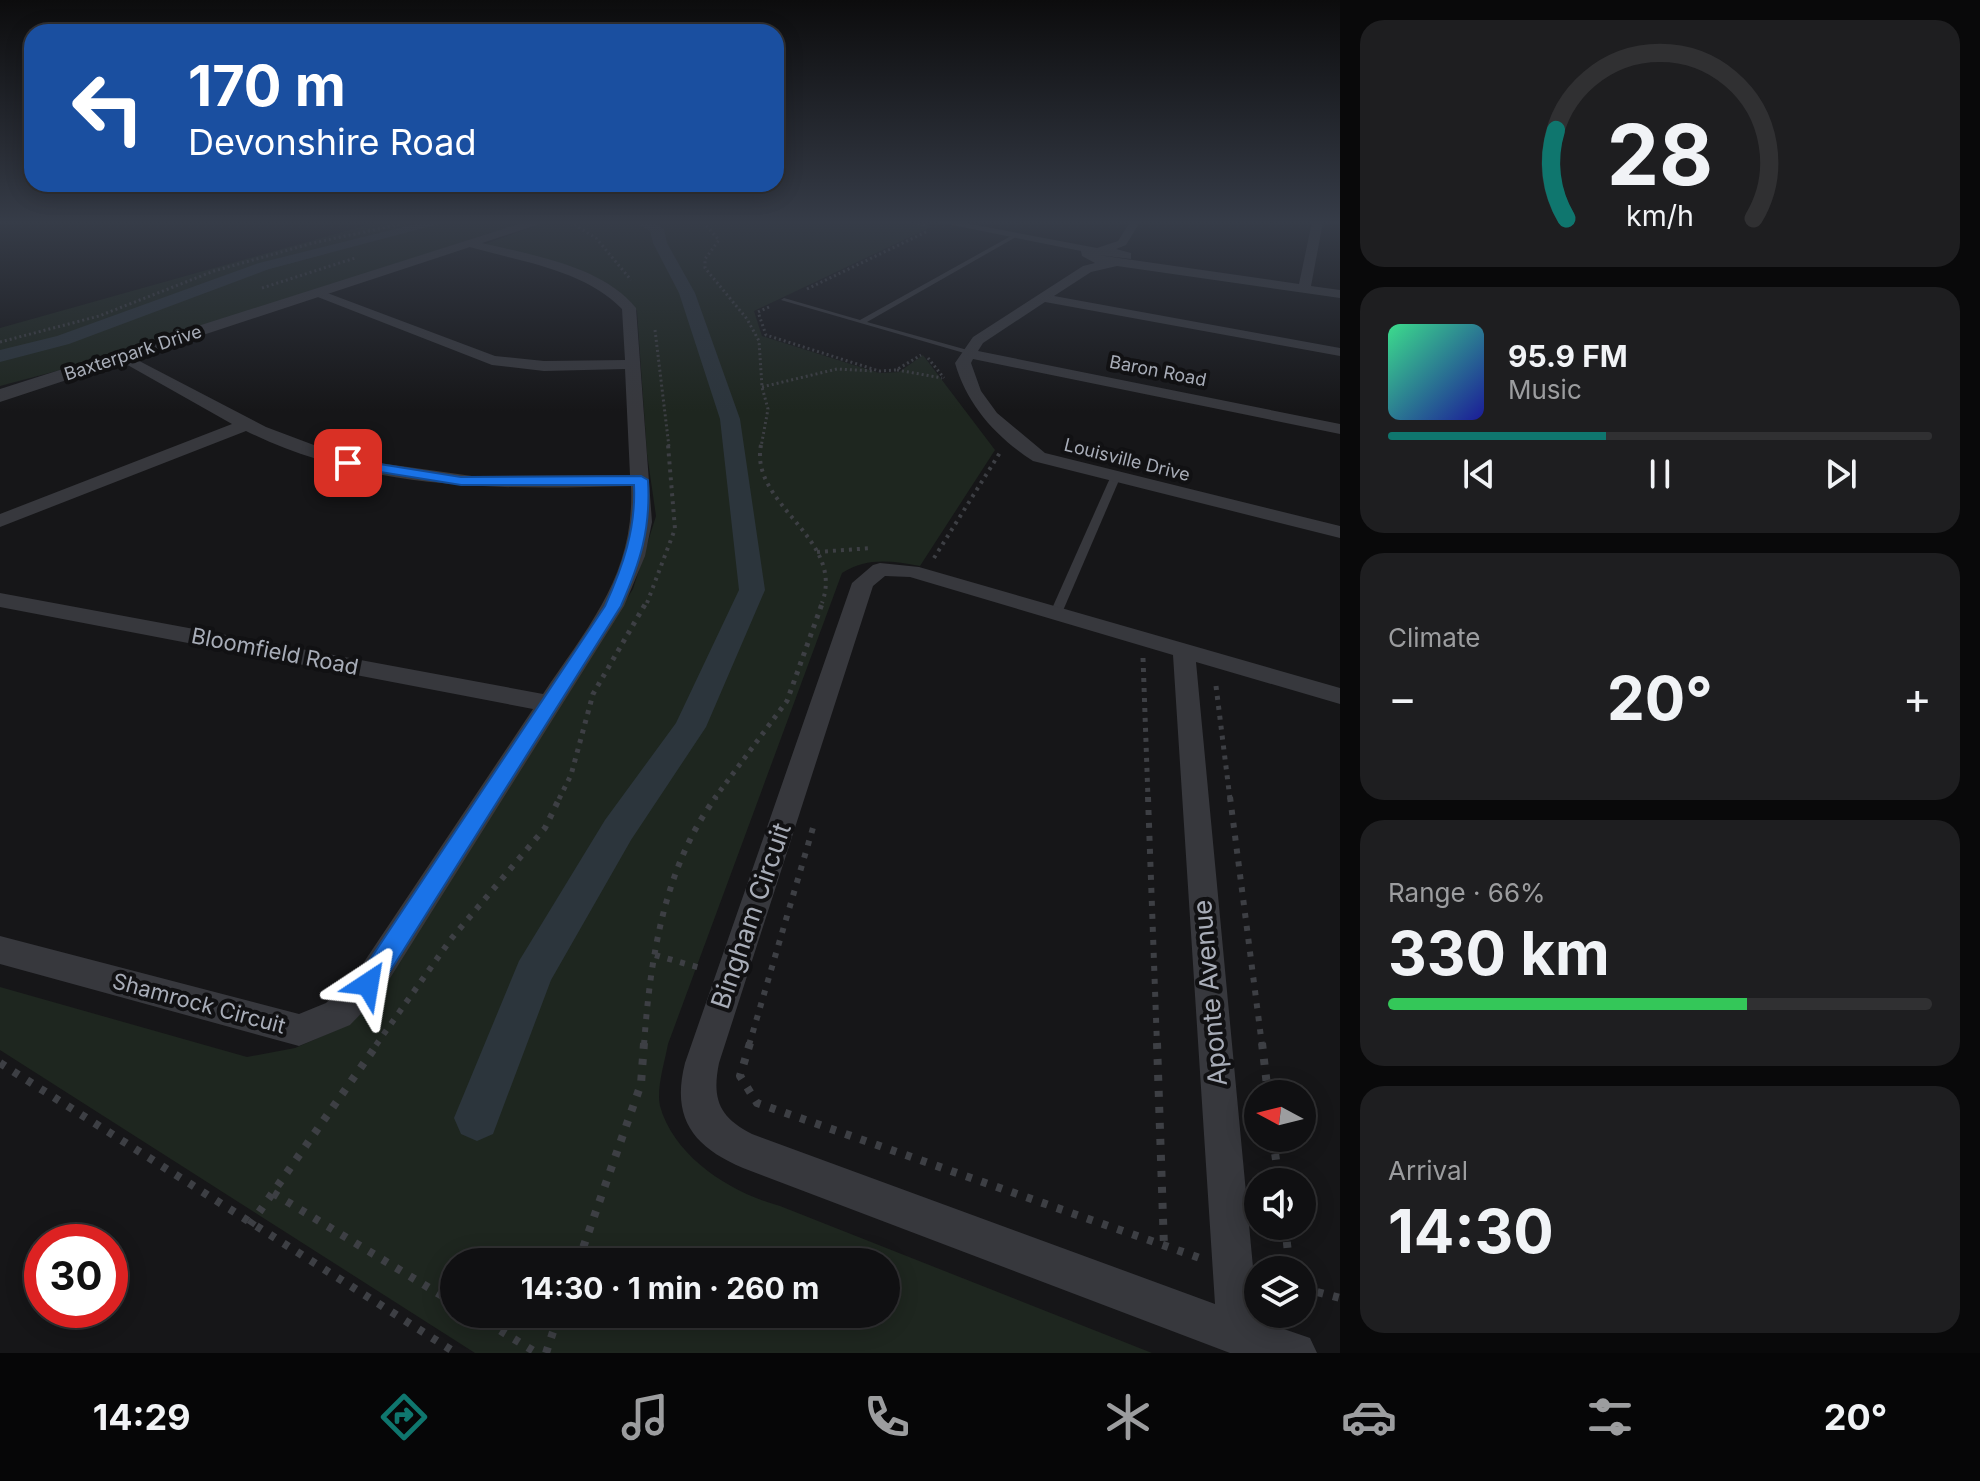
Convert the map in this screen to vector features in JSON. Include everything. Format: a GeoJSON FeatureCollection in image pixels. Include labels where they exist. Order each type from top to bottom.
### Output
{"type":"FeatureCollection","features":[{"type":"Feature","properties":{"kind":"street","name":"Baxterpark Drive"},"geometry":{"type":"LineString","coordinates":[[0,396],[344,285]]}},
{"type":"Feature","properties":{"kind":"street","name":"Shamrock Circuit"},"geometry":{"type":"LineString","coordinates":[[0,950],[299,1030],[327,1023],[351,1006],[613,606],[629,574],[642,522],[631,314],[625,302],[614,292],[598,285]]}},
{"type":"Feature","properties":{"kind":"street"},"geometry":{"type":"LineString","coordinates":[[968,353],[978,340],[1058,285]]}},
{"type":"Feature","properties":{"kind":"street"},"geometry":{"type":"LineString","coordinates":[[1279,285],[1340,294]]}},
{"type":"Feature","properties":{"kind":"street"},"geometry":{"type":"LineString","coordinates":[[317,294],[492,360],[544,366],[634,364]]}},
{"type":"Feature","properties":{"kind":"street"},"geometry":{"type":"LineString","coordinates":[[1043,298],[1340,352]]}},
{"type":"Feature","properties":{"kind":"street","name":"Baron Road"},"geometry":{"type":"LineString","coordinates":[[968,353],[1340,429]]}},
{"type":"Feature","properties":{"kind":"street","name":"Louisville Drive"},"geometry":{"type":"LineString","coordinates":[[968,353],[963,363],[967,380],[1014,440],[1039,457],[1340,532]]}},
{"type":"Feature","properties":{"kind":"street"},"geometry":{"type":"LineString","coordinates":[[122,356],[248,424],[317,455],[416,476],[517,483],[641,480]]}},
{"type":"Feature","properties":{"kind":"street"},"geometry":{"type":"LineString","coordinates":[[0,521],[248,424]]}},
{"type":"Feature","properties":{"kind":"street","name":"Bingham Circuit"},"geometry":{"type":"LineString","coordinates":[[1295,1353],[1238,1335],[727,1143],[706,1121],[697,1095],[702,1063],[863,583],[880,569],[896,568],[1056,613],[1185,660],[1340,696]]}},
{"type":"Feature","properties":{"kind":"street","name":"Bloomfield Road"},"geometry":{"type":"LineString","coordinates":[[0,600],[549,704]]}},
{"type":"Feature","properties":{"kind":"street","name":"Aponte Avenue"},"geometry":{"type":"LineString","coordinates":[[1185,660],[1238,1335]]}},
{"type":"Feature","properties":{"kind":"lane"},"geometry":{"type":"LineString","coordinates":[[861,322],[927,285]]}},
{"type":"Feature","properties":{"kind":"lane"},"geometry":{"type":"LineString","coordinates":[[784,300],[968,353]]}},
{"type":"Feature","properties":{"kind":"lane"},"geometry":{"type":"LineString","coordinates":[[1056,613],[1115,478]]}},
{"type":"Feature","properties":{"kind":"path"},"geometry":{"type":"LineString","coordinates":[[0,342],[99,316],[178,285]]}},
{"type":"Feature","properties":{"kind":"path"},"geometry":{"type":"LineString","coordinates":[[583,1248],[641,1084],[647,999],[660,926],[678,865],[712,802],[787,701],[825,596],[824,568],[809,536],[772,492],[758,460],[768,409],[762,387],[759,346],[747,319],[719,285]]}},
{"type":"Feature","properties":{"kind":"path"},"geometry":{"type":"LineString","coordinates":[[759,346],[767,342],[766,335]]}},
{"type":"Feature","properties":{"kind":"path"},"geometry":{"type":"LineString","coordinates":[[762,387],[837,369],[879,371]]}},
{"type":"Feature","properties":{"kind":"path"},"geometry":{"type":"LineString","coordinates":[[896,370],[944,378]]}},
{"type":"Feature","properties":{"kind":"path"},"geometry":{"type":"LineString","coordinates":[[934,559],[1002,449]]}},
{"type":"Feature","properties":{"kind":"path"},"geometry":{"type":"LineString","coordinates":[[1128,652],[1143,657],[1185,660]]}},
{"type":"Feature","properties":{"kind":"path"},"geometry":{"type":"LineString","coordinates":[[1143,657],[1164,1247]]}},
{"type":"Feature","properties":{"kind":"path"},"geometry":{"type":"LineString","coordinates":[[1224,681],[1215,678],[1266,1080]]}},
{"type":"Feature","properties":{"kind":"path"},"geometry":{"type":"LineString","coordinates":[[816,817],[740,1076],[757,1103],[1164,1247],[1232,1267]]}},
{"type":"Feature","properties":{"kind":"path"},"geometry":{"type":"LineString","coordinates":[[0,1063],[456,1353]]}},
{"type":"Feature","properties":{"kind":"path"},"geometry":{"type":"LineString","coordinates":[[273,1193],[440,1294]]}},
{"type":"Feature","properties":{"kind":"path"},"geometry":{"type":"LineString","coordinates":[[1316,1292],[1340,1298]]}},
{"type":"Feature","properties":{"kind":"path"},"geometry":{"type":"LineString","coordinates":[[496,1328],[537,1353]]}},
{"type":"Feature","properties":{"kind":"path"},"geometry":{"type":"LineString","coordinates":[[546,1353],[554,1328]]}},
{"type":"Feature","properties":{"kind":"shaded area"},"geometry":{"type":"Polygon","coordinates":[[[153,285],[329,285],[79,365],[0,386],[0,328],[153,285]]]}},
{"type":"Feature","properties":{"kind":"shaded area"},"geometry":{"type":"Polygon","coordinates":[[[608,285],[808,285],[754,311],[762,336],[879,373],[899,372],[923,355],[995,450],[920,566],[870,562],[842,573],[668,1044],[660,1083],[660,1106],[667,1124],[691,1157],[707,1170],[761,1200],[886,1248],[440,1248],[440,1328],[900,1328],[900,1253],[1152,1353],[475,1353],[0,1050],[0,987],[247,1057],[295,1048],[348,1025],[377,993],[633,589],[656,516],[647,454],[637,311],[608,285]]]}},
{"type":"Feature","properties":{"kind":"waterway"},"geometry":{"type":"LineString","coordinates":[[0,356],[63,340],[212,285]]}},
{"type":"Feature","properties":{"kind":"waterway"},"geometry":{"type":"LineString","coordinates":[[477,1118],[533,974],[618,830],[690,727],[752,590],[730,419],[683,285]]}},
{"type":"Feature","properties":{"kind":"route"},"geometry":{"type":"LineString","coordinates":[[348,463],[388,472],[461,481],[641,480],[642,500],[642,522],[635,556],[613,606],[368,984]]}}]}
